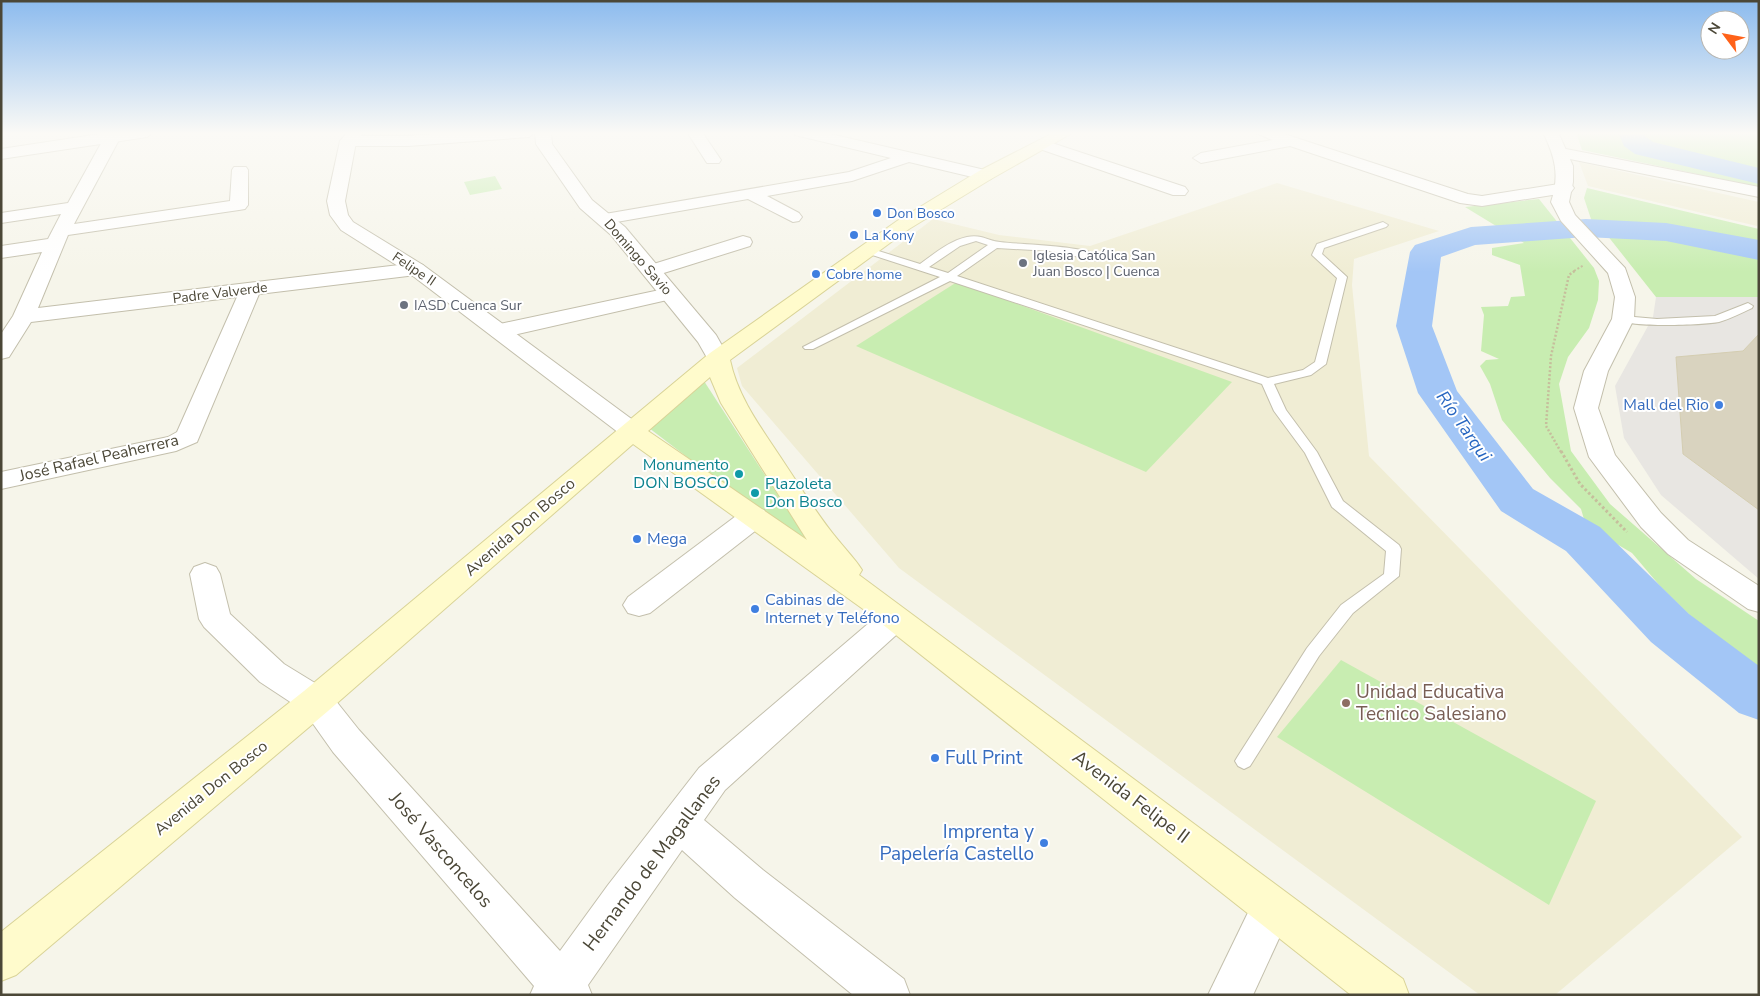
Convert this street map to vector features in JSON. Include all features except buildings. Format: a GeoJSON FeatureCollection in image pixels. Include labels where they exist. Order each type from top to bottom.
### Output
{"type":"FeatureCollection","features":[{"type":"Feature","properties":{"kind":"main road","name":"Avenida Don Bosco"},"geometry":{"type":"LineString","coordinates":[[1,960],[316,701],[718,358],[866,250],[903,225],[981,178]]}},
{"type":"Feature","properties":{"kind":"main road","name":"Avenida Felipe II"},"geometry":{"type":"LineString","coordinates":[[718,358],[722,378],[733,403],[790,494],[826,547],[884,610]]}},
{"type":"Feature","properties":{"kind":"main road","name":"Avenida Felipe II"},"geometry":{"type":"LineString","coordinates":[[632,431],[884,610],[1179,833],[1272,908],[1387,995]]}},
{"type":"Feature","properties":{"kind":"street"},"geometry":{"type":"LineString","coordinates":[[1,352],[24,316],[58,237],[94,178]]}},
{"type":"Feature","properties":{"kind":"street"},"geometry":{"type":"LineString","coordinates":[[1,252],[58,237],[240,204],[240,178]]}},
{"type":"Feature","properties":{"kind":"street","name":"Felipe II"},"geometry":{"type":"LineString","coordinates":[[342,178],[336,201],[339,215],[347,226],[416,269],[632,431]]}},
{"type":"Feature","properties":{"kind":"street","name":"Domingo Savio"},"geometry":{"type":"LineString","coordinates":[[568,178],[586,204],[605,219],[651,271],[708,340],[718,358]]}},
{"type":"Feature","properties":{"kind":"street"},"geometry":{"type":"LineString","coordinates":[[605,219],[838,178]]}},
{"type":"Feature","properties":{"kind":"street"},"geometry":{"type":"LineString","coordinates":[[1142,178],[1179,191]]}},
{"type":"Feature","properties":{"kind":"street"},"geometry":{"type":"LineString","coordinates":[[1403,178],[1466,199],[1482,201],[1565,188]]}},
{"type":"Feature","properties":{"kind":"street"},"geometry":{"type":"LineString","coordinates":[[1567,178],[1560,202],[1567,217],[1618,272],[1625,297],[1623,319],[1596,371],[1586,408],[1602,457],[1650,520],[1678,547],[1759,601]]}},
{"type":"Feature","properties":{"kind":"street"},"geometry":{"type":"LineString","coordinates":[[1690,178],[1759,192]]}},
{"type":"Feature","properties":{"kind":"street"},"geometry":{"type":"LineString","coordinates":[[749,194],[793,217]]}},
{"type":"Feature","properties":{"kind":"street"},"geometry":{"type":"LineString","coordinates":[[586,204],[610,199]]}},
{"type":"Feature","properties":{"kind":"street"},"geometry":{"type":"LineString","coordinates":[[1,218],[75,207]]}},
{"type":"Feature","properties":{"kind":"street"},"geometry":{"type":"LineString","coordinates":[[651,271],[743,242]]}},
{"type":"Feature","properties":{"kind":"street","name":"Padre Valverde"},"geometry":{"type":"LineString","coordinates":[[24,316],[416,269]]}},
{"type":"Feature","properties":{"kind":"street","name":"José Rafael Peaherrera"},"geometry":{"type":"LineString","coordinates":[[1,481],[176,443],[188,437],[250,290]]}},
{"type":"Feature","properties":{"kind":"street"},"geometry":{"type":"LineString","coordinates":[[500,331],[669,294]]}},
{"type":"Feature","properties":{"kind":"street"},"geometry":{"type":"LineString","coordinates":[[639,605],[754,517]]}},
{"type":"Feature","properties":{"kind":"street"},"geometry":{"type":"LineString","coordinates":[[205,574],[215,619],[272,673],[316,701]]}},
{"type":"Feature","properties":{"kind":"street","name":"Hernando de Magallanes"},"geometry":{"type":"LineString","coordinates":[[561,992],[622,899],[712,779],[884,610]]}},
{"type":"Feature","properties":{"kind":"street","name":"José Vasconcelos"},"geometry":{"type":"LineString","coordinates":[[316,701],[346,741],[561,992]]}},
{"type":"Feature","properties":{"kind":"street"},"geometry":{"type":"LineString","coordinates":[[679,822],[749,884],[888,995]]}},
{"type":"Feature","properties":{"kind":"street"},"geometry":{"type":"LineString","coordinates":[[1230,995],[1272,908]]}},
{"type":"Feature","properties":{"kind":"lane"},"geometry":{"type":"LineString","coordinates":[[866,250],[1266,382],[1307,372],[1320,364],[1342,277],[1318,255],[1320,246],[1383,225]]}},
{"type":"Feature","properties":{"kind":"lane"},"geometry":{"type":"LineString","coordinates":[[921,268],[964,240],[974,237],[988,239],[995,245],[1051,248],[1098,258]]}},
{"type":"Feature","properties":{"kind":"lane"},"geometry":{"type":"LineString","coordinates":[[809,347],[949,277],[995,245]]}},
{"type":"Feature","properties":{"kind":"lane"},"geometry":{"type":"LineString","coordinates":[[1623,319],[1657,322],[1717,319],[1748,306]]}},
{"type":"Feature","properties":{"kind":"lane"},"geometry":{"type":"LineString","coordinates":[[1244,761],[1313,652],[1347,609],[1391,576],[1394,549],[1337,504],[1311,452],[1280,411],[1266,382]]}},
{"type":"Feature","properties":{"kind":"shaded area"},"geometry":{"type":"Polygon","coordinates":[[[1585,178],[1653,178],[1759,202],[1759,222],[1757,226],[1588,186],[1585,178]]]}},
{"type":"Feature","properties":{"kind":"shaded area","name":"Unidad Educativa Tecnico Salesiano"},"geometry":{"type":"Polygon","coordinates":[[[1277,183],[1439,231],[1354,259],[1352,285],[1369,456],[1742,837],[1555,995],[1480,995],[899,568],[742,386],[737,368],[933,219],[999,235],[1090,246],[1277,183]]]}},
{"type":"Feature","properties":{"kind":"shaded area","name":"Mall del Rio"},"geometry":{"type":"Polygon","coordinates":[[[1656,297],[1759,297],[1759,334],[1743,351],[1676,358],[1683,454],[1759,510],[1759,579],[1661,495],[1624,438],[1615,386],[1653,317],[1656,297]]]}},
{"type":"Feature","properties":{"kind":"green space"},"geometry":{"type":"Polygon","coordinates":[[[482,178],[496,178],[502,189],[470,195],[464,182],[482,178]]]}},
{"type":"Feature","properties":{"kind":"green space"},"geometry":{"type":"Polygon","coordinates":[[[1718,178],[1759,178],[1759,187],[1718,178]]]}},
{"type":"Feature","properties":{"kind":"green space"},"geometry":{"type":"Polygon","coordinates":[[[1587,188],[1759,229],[1759,297],[1656,297],[1607,235],[1592,222],[1584,198],[1587,188]]]}},
{"type":"Feature","properties":{"kind":"green space"},"geometry":{"type":"Polygon","coordinates":[[[1539,199],[1594,268],[1599,281],[1598,300],[1589,328],[1568,357],[1559,384],[1571,451],[1610,504],[1696,579],[1759,621],[1759,674],[1706,631],[1660,586],[1632,553],[1586,526],[1581,509],[1550,478],[1502,420],[1490,384],[1480,366],[1486,360],[1499,359],[1481,351],[1484,315],[1481,307],[1508,306],[1511,297],[1525,296],[1520,265],[1492,255],[1492,248],[1524,243],[1465,207],[1539,199]]]}},
{"type":"Feature","properties":{"kind":"green space"},"geometry":{"type":"Polygon","coordinates":[[[957,282],[1232,382],[1146,472],[856,346],[957,282]]]}},
{"type":"Feature","properties":{"kind":"green space","name":"Plazoleta Don Bosco"},"geometry":{"type":"Polygon","coordinates":[[[704,381],[818,557],[649,428],[704,381]]]}},
{"type":"Feature","properties":{"kind":"green space"},"geometry":{"type":"Polygon","coordinates":[[[1341,660],[1596,801],[1549,905],[1277,737],[1341,660]]]}},
{"type":"Feature","properties":{"kind":"waterway","name":"Río Tarqui"},"geometry":{"type":"LineString","coordinates":[[1759,250],[1666,232],[1586,228],[1471,236],[1426,252],[1414,326],[1438,393],[1517,500],[1583,539],[1670,628],[1759,697]]}},
{"type":"Feature","properties":{"kind":"place","name":"Don Bosco"},"geometry":{"type":"Point","coordinates":[877,213]}},
{"type":"Feature","properties":{"kind":"place","name":"La Kony"},"geometry":{"type":"Point","coordinates":[854,235]}},
{"type":"Feature","properties":{"kind":"place","name":"Iglesia Católica San Juan Bosco | Cuenca"},"geometry":{"type":"Point","coordinates":[1023,263]}},
{"type":"Feature","properties":{"kind":"place","name":"Cobre home"},"geometry":{"type":"Point","coordinates":[816,274]}},
{"type":"Feature","properties":{"kind":"place","name":"IASD Cuenca Sur"},"geometry":{"type":"Point","coordinates":[404,305]}},
{"type":"Feature","properties":{"kind":"place","name":"Mall del Rio"},"geometry":{"type":"Point","coordinates":[1719,405]}},
{"type":"Feature","properties":{"kind":"place","name":"Monumento DON BOSCO"},"geometry":{"type":"Point","coordinates":[739,474]}},
{"type":"Feature","properties":{"kind":"place","name":"Plazoleta Don Bosco"},"geometry":{"type":"Point","coordinates":[755,493]}},
{"type":"Feature","properties":{"kind":"place","name":"Mega"},"geometry":{"type":"Point","coordinates":[637,539]}},
{"type":"Feature","properties":{"kind":"place","name":"Cabinas de Internet y Teléfono"},"geometry":{"type":"Point","coordinates":[755,609]}},
{"type":"Feature","properties":{"kind":"place","name":"Unidad Educativa Tecnico Salesiano"},"geometry":{"type":"Point","coordinates":[1346,703]}},
{"type":"Feature","properties":{"kind":"place","name":"Full Print"},"geometry":{"type":"Point","coordinates":[935,758]}},
{"type":"Feature","properties":{"kind":"place","name":"Imprenta y Papelería Castello"},"geometry":{"type":"Point","coordinates":[1044,843]}}]}
